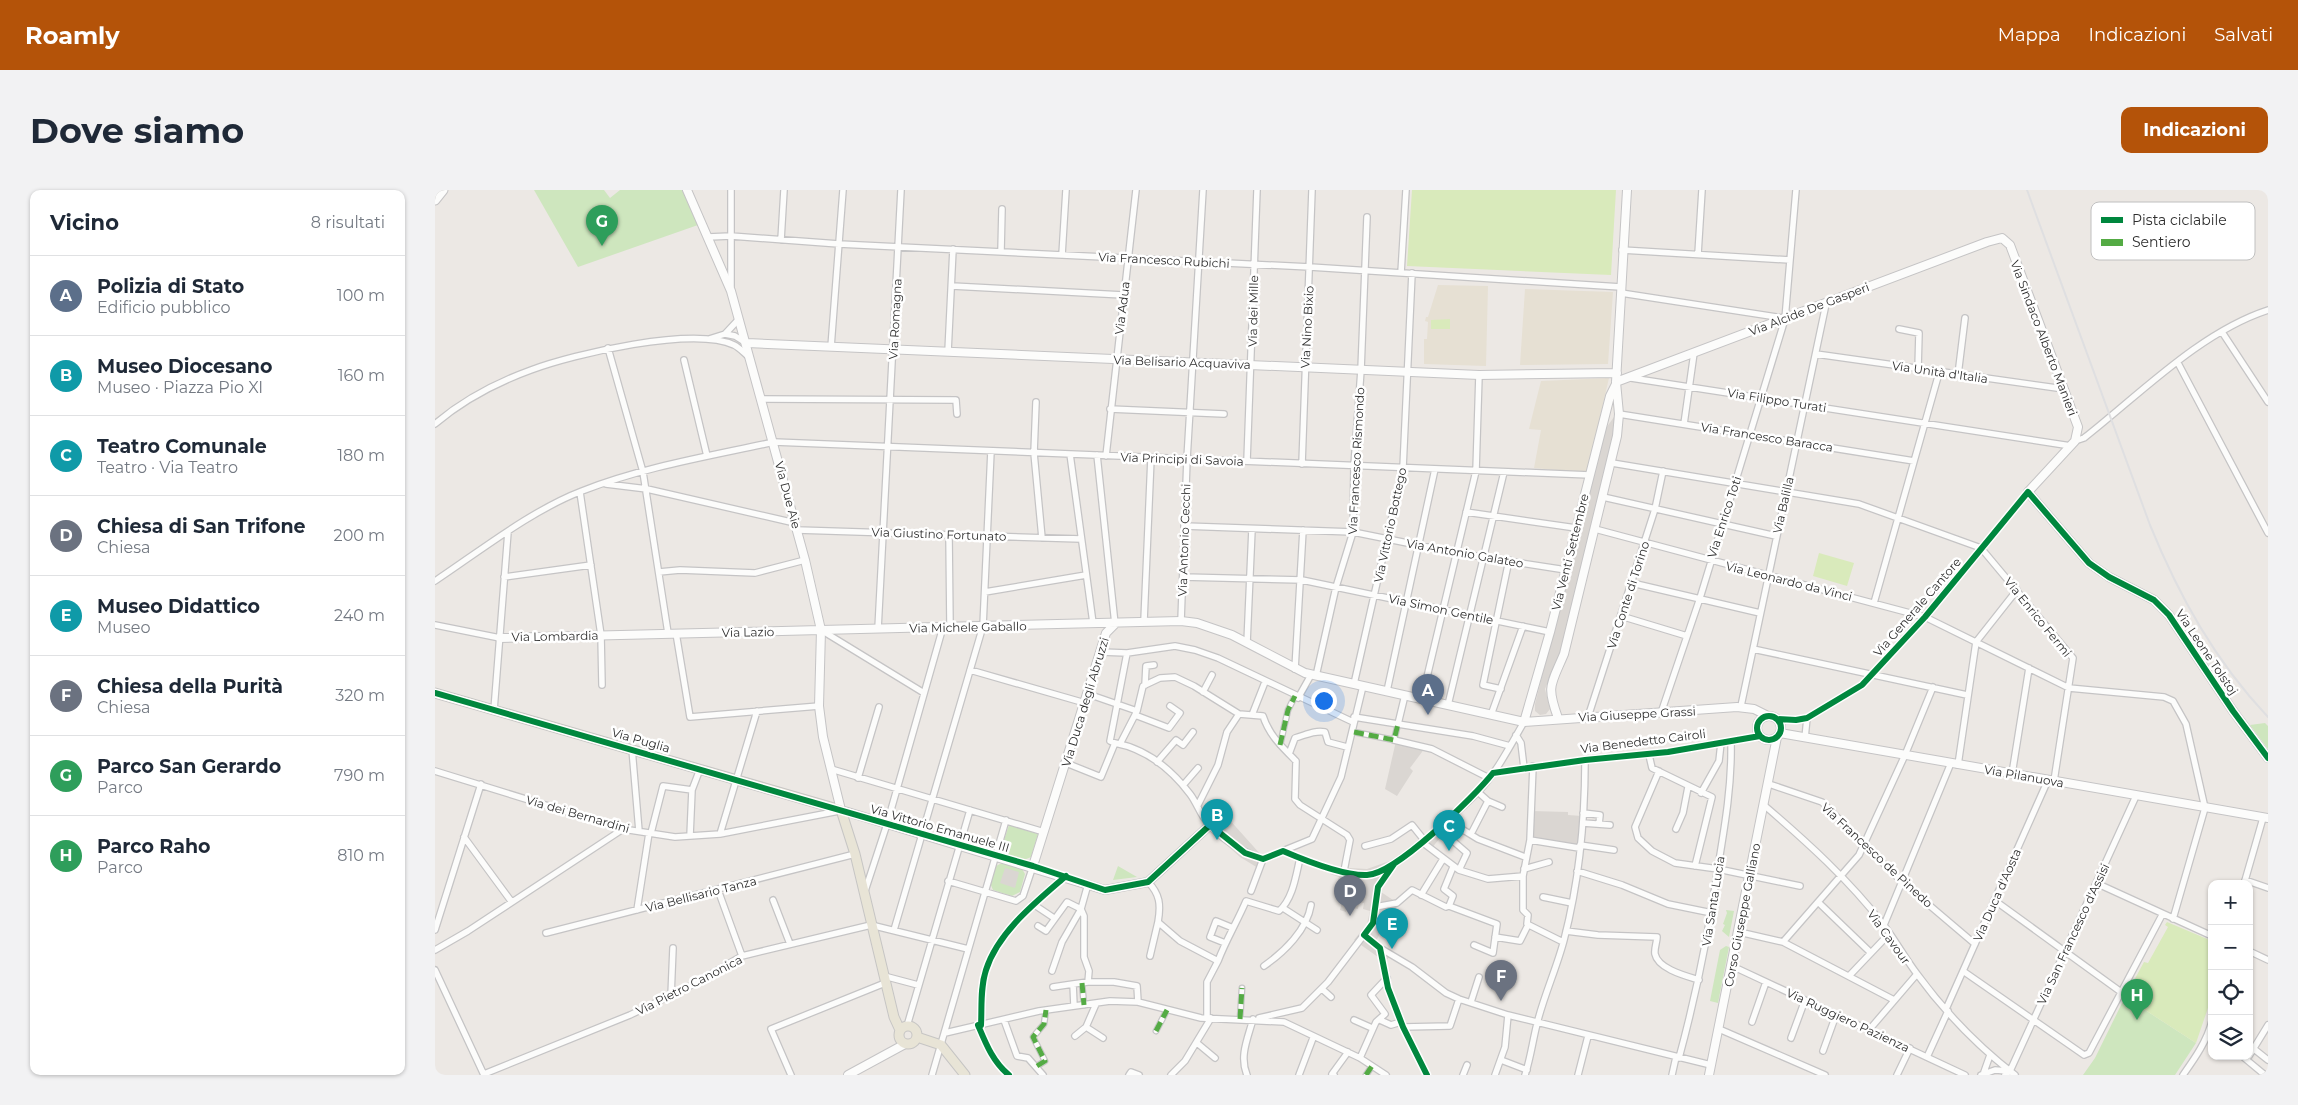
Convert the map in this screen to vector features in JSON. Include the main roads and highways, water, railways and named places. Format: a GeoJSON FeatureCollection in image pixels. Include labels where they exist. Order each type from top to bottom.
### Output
{"type":"FeatureCollection","features":[{"type":"Feature","properties":{"kind":"main road"},"geometry":{"type":"LineString","coordinates":[[435,200],[443,190]]}},
{"type":"Feature","properties":{"kind":"main road","name":"Via Puglia"},"geometry":{"type":"LineString","coordinates":[[435,693],[841,810],[865,892],[871,925],[894,1017],[903,1028]]}},
{"type":"Feature","properties":{"kind":"main road"},"geometry":{"type":"LineString","coordinates":[[903,1028],[915,1028],[917,1037],[914,1042],[905,1044],[899,1038],[903,1028]]}},
{"type":"Feature","properties":{"kind":"main road"},"geometry":{"type":"LineString","coordinates":[[917,1037],[941,1046],[965,1075]]}},
{"type":"Feature","properties":{"kind":"railway"},"geometry":{"type":"LineString","coordinates":[[2027,190],[2161,551],[2200,627],[2231,673],[2268,717]]}},
{"type":"Feature","properties":{"kind":"place","name":"Parco San Gerardo"},"geometry":{"type":"Point","coordinates":[602,246]}},
{"type":"Feature","properties":{"kind":"place","name":"Polizia di Stato"},"geometry":{"type":"Point","coordinates":[1428,715]}},
{"type":"Feature","properties":{"kind":"place","name":"Museo Diocesano"},"geometry":{"type":"Point","coordinates":[1217,840]}},
{"type":"Feature","properties":{"kind":"place","name":"Teatro Comunale"},"geometry":{"type":"Point","coordinates":[1449,851]}},
{"type":"Feature","properties":{"kind":"place","name":"Chiesa di San Trifone"},"geometry":{"type":"Point","coordinates":[1350,916]}},
{"type":"Feature","properties":{"kind":"place","name":"Museo Didattico"},"geometry":{"type":"Point","coordinates":[1392,949]}},
{"type":"Feature","properties":{"kind":"place","name":"Chiesa della Purità"},"geometry":{"type":"Point","coordinates":[1501,1001]}},
{"type":"Feature","properties":{"kind":"place","name":"Parco Raho"},"geometry":{"type":"Point","coordinates":[2137,1020]}}]}
